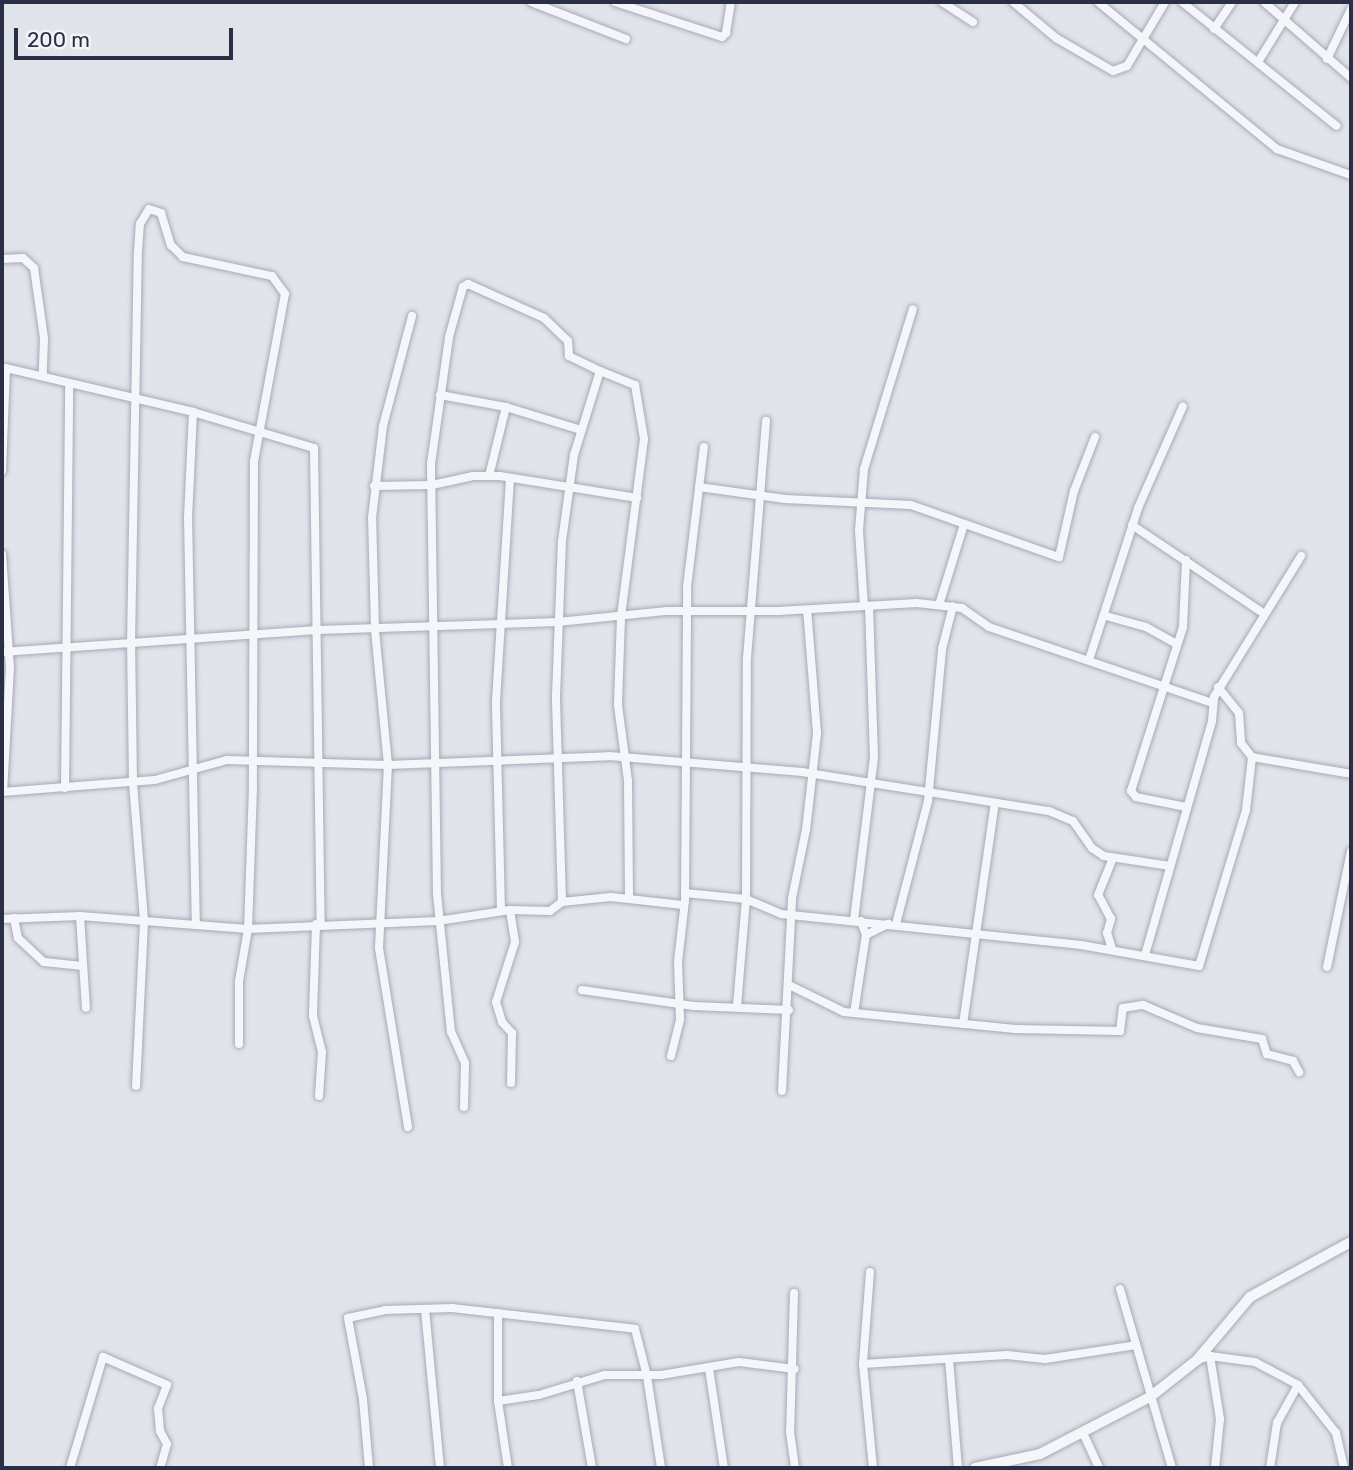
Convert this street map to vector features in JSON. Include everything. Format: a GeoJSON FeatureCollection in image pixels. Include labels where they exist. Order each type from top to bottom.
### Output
{"type":"FeatureCollection","features":[{"type":"Feature","properties":{"kind":"street"},"geometry":{"type":"LineString","coordinates":[[531,2],[626,39]]}},
{"type":"Feature","properties":{"kind":"street"},"geometry":{"type":"LineString","coordinates":[[615,2],[722,37],[726,33],[731,2]]}},
{"type":"Feature","properties":{"kind":"street"},"geometry":{"type":"LineString","coordinates":[[942,2],[972,22]]}},
{"type":"Feature","properties":{"kind":"street"},"geometry":{"type":"LineString","coordinates":[[1013,2],[1056,38],[1113,71],[1126,66],[1165,2]]}},
{"type":"Feature","properties":{"kind":"street"},"geometry":{"type":"LineString","coordinates":[[1098,2],[1278,149],[1351,175]]}},
{"type":"Feature","properties":{"kind":"street"},"geometry":{"type":"LineString","coordinates":[[1182,2],[1337,126]]}},
{"type":"Feature","properties":{"kind":"street"},"geometry":{"type":"LineString","coordinates":[[1214,29],[1232,2]]}},
{"type":"Feature","properties":{"kind":"street"},"geometry":{"type":"LineString","coordinates":[[1264,2],[1351,78]]}},
{"type":"Feature","properties":{"kind":"street"},"geometry":{"type":"LineString","coordinates":[[1258,62],[1294,2]]}},
{"type":"Feature","properties":{"kind":"street"},"geometry":{"type":"LineString","coordinates":[[1327,59],[1351,9]]}},
{"type":"Feature","properties":{"kind":"street"},"geometry":{"type":"LineString","coordinates":[[136,1086],[144,920],[133,782],[131,644],[138,251],[140,223],[149,209],[161,213],[171,245],[183,257],[266,275],[283,286],[284,304],[256,433],[254,760],[248,929],[239,981],[239,1044]]}},
{"type":"Feature","properties":{"kind":"street"},"geometry":{"type":"LineString","coordinates":[[2,259],[23,258],[34,268],[44,338],[43,376]]}},
{"type":"Feature","properties":{"kind":"street"},"geometry":{"type":"LineString","coordinates":[[464,1107],[465,1063],[451,1032],[438,921],[432,485],[440,395],[454,316],[465,284],[544,318],[568,341],[571,358],[636,388],[644,439],[621,617],[618,705],[626,760],[629,897]]}},
{"type":"Feature","properties":{"kind":"street"},"geometry":{"type":"LineString","coordinates":[[854,1013],[857,969],[866,935],[858,920],[872,782],[875,696],[866,606],[860,499],[871,439],[913,309]]}},
{"type":"Feature","properties":{"kind":"street"},"geometry":{"type":"LineString","coordinates":[[408,1126],[381,964],[388,765],[375,629],[374,486],[383,426],[412,316]]}},
{"type":"Feature","properties":{"kind":"street"},"geometry":{"type":"LineString","coordinates":[[2,471],[3,369],[193,412],[256,433],[314,448],[321,763],[313,1016],[322,1052],[318,1096]]}},
{"type":"Feature","properties":{"kind":"street"},"geometry":{"type":"LineString","coordinates":[[562,902],[558,622],[562,541],[581,429],[600,371]]}},
{"type":"Feature","properties":{"kind":"street"},"geometry":{"type":"LineString","coordinates":[[65,788],[69,383]]}},
{"type":"Feature","properties":{"kind":"street"},"geometry":{"type":"LineString","coordinates":[[440,395],[506,407],[581,429]]}},
{"type":"Feature","properties":{"kind":"street"},"geometry":{"type":"LineString","coordinates":[[1089,660],[1106,616],[1132,525],[1183,406]]}},
{"type":"Feature","properties":{"kind":"street"},"geometry":{"type":"LineString","coordinates":[[489,476],[506,407]]}},
{"type":"Feature","properties":{"kind":"street"},"geometry":{"type":"LineString","coordinates":[[193,412],[188,500],[196,767],[195,925]]}},
{"type":"Feature","properties":{"kind":"street"},"geometry":{"type":"LineString","coordinates":[[737,1006],[746,899],[745,768],[751,612],[757,496],[766,421]]}},
{"type":"Feature","properties":{"kind":"street"},"geometry":{"type":"LineString","coordinates":[[699,487],[757,496],[860,499],[911,505],[1060,556],[1071,501],[1096,437]]}},
{"type":"Feature","properties":{"kind":"street"},"geometry":{"type":"LineString","coordinates":[[671,1056],[680,1003],[685,893],[686,612],[704,447]]}},
{"type":"Feature","properties":{"kind":"street"},"geometry":{"type":"LineString","coordinates":[[374,486],[432,485],[489,476],[572,485],[637,498]]}},
{"type":"Feature","properties":{"kind":"street"},"geometry":{"type":"LineString","coordinates":[[510,478],[501,625],[498,761],[505,911],[515,942],[496,1002],[502,1022],[512,1033],[511,1083]]}},
{"type":"Feature","properties":{"kind":"street"},"geometry":{"type":"LineString","coordinates":[[939,605],[964,524]]}},
{"type":"Feature","properties":{"kind":"street"},"geometry":{"type":"LineString","coordinates":[[1132,525],[1263,613]]}},
{"type":"Feature","properties":{"kind":"street"},"geometry":{"type":"LineString","coordinates":[[2,554],[5,651],[2,792],[133,782],[196,767],[254,760],[388,765],[558,759],[685,761],[813,774],[929,790],[1063,815],[1073,821],[1092,848],[1113,858],[1170,866]]}},
{"type":"Feature","properties":{"kind":"street"},"geometry":{"type":"LineString","coordinates":[[1145,955],[1212,721],[1212,703],[1218,687],[1301,556]]}},
{"type":"Feature","properties":{"kind":"street"},"geometry":{"type":"LineString","coordinates":[[1186,560],[1185,612],[1132,795],[1186,807]]}},
{"type":"Feature","properties":{"kind":"street"},"geometry":{"type":"LineString","coordinates":[[5,651],[317,630],[501,625],[686,612],[939,605],[953,606],[989,627],[1212,703]]}},
{"type":"Feature","properties":{"kind":"street"},"geometry":{"type":"LineString","coordinates":[[892,924],[929,790],[942,649],[953,606]]}},
{"type":"Feature","properties":{"kind":"street"},"geometry":{"type":"LineString","coordinates":[[782,1091],[789,1010],[793,887],[813,774],[816,691],[807,610]]}},
{"type":"Feature","properties":{"kind":"street"},"geometry":{"type":"LineString","coordinates":[[1106,616],[1146,627],[1177,644]]}},
{"type":"Feature","properties":{"kind":"street"},"geometry":{"type":"LineString","coordinates":[[1218,687],[1239,713],[1241,743],[1252,757],[1351,774]]}},
{"type":"Feature","properties":{"kind":"street"},"geometry":{"type":"LineString","coordinates":[[685,893],[746,899],[793,914],[1112,949],[1191,966],[1201,963],[1246,810],[1252,757]]}},
{"type":"Feature","properties":{"kind":"street"},"geometry":{"type":"LineString","coordinates":[[964,1024],[973,935],[995,803]]}},
{"type":"Feature","properties":{"kind":"street"},"geometry":{"type":"LineString","coordinates":[[1327,967],[1351,850]]}},
{"type":"Feature","properties":{"kind":"street"},"geometry":{"type":"LineString","coordinates":[[1112,949],[1107,933],[1111,919],[1098,895],[1113,858]]}},
{"type":"Feature","properties":{"kind":"street"},"geometry":{"type":"LineString","coordinates":[[2,919],[80,916],[248,929],[318,923],[438,921],[505,911],[550,911],[562,902],[629,897],[683,905]]}},
{"type":"Feature","properties":{"kind":"street"},"geometry":{"type":"LineString","coordinates":[[80,916],[86,1008]]}},
{"type":"Feature","properties":{"kind":"street"},"geometry":{"type":"LineString","coordinates":[[14,918],[18,937],[44,962],[83,966]]}},
{"type":"Feature","properties":{"kind":"street"},"geometry":{"type":"LineString","coordinates":[[866,935],[892,924]]}},
{"type":"Feature","properties":{"kind":"street"},"geometry":{"type":"LineString","coordinates":[[789,985],[854,1013],[964,1024],[1120,1031],[1123,1008],[1143,1005],[1197,1028],[1262,1039],[1267,1054],[1293,1061],[1299,1072]]}},
{"type":"Feature","properties":{"kind":"street"},"geometry":{"type":"LineString","coordinates":[[582,990],[680,1003],[789,1010]]}},
{"type":"Feature","properties":{"kind":"street"},"geometry":{"type":"LineString","coordinates":[[975,1468],[1013,1465],[1083,1433],[1150,1397],[1197,1360],[1250,1297],[1351,1241]]}},
{"type":"Feature","properties":{"kind":"street"},"geometry":{"type":"LineString","coordinates":[[870,1272],[863,1364],[873,1468]]}},
{"type":"Feature","properties":{"kind":"street"},"geometry":{"type":"LineString","coordinates":[[1120,1289],[1172,1468]]}},
{"type":"Feature","properties":{"kind":"street"},"geometry":{"type":"LineString","coordinates":[[794,1293],[795,1369],[790,1432],[795,1468]]}},
{"type":"Feature","properties":{"kind":"street"},"geometry":{"type":"LineString","coordinates":[[425,1309],[439,1468]]}},
{"type":"Feature","properties":{"kind":"street"},"geometry":{"type":"LineString","coordinates":[[369,1468],[363,1399],[348,1318],[385,1310],[425,1309],[498,1313],[635,1329],[647,1376],[661,1468]]}},
{"type":"Feature","properties":{"kind":"street"},"geometry":{"type":"LineString","coordinates":[[498,1313],[498,1401],[508,1468]]}},
{"type":"Feature","properties":{"kind":"street"},"geometry":{"type":"LineString","coordinates":[[863,1364],[950,1359],[1045,1359],[1136,1345]]}},
{"type":"Feature","properties":{"kind":"street"},"geometry":{"type":"LineString","coordinates":[[1197,1360],[1210,1356],[1255,1362],[1298,1385],[1336,1433],[1344,1468]]}},
{"type":"Feature","properties":{"kind":"street"},"geometry":{"type":"LineString","coordinates":[[1210,1356],[1220,1419],[1215,1468]]}},
{"type":"Feature","properties":{"kind":"street"},"geometry":{"type":"LineString","coordinates":[[69,1468],[103,1357],[167,1385],[158,1408],[157,1422],[167,1444],[160,1468]]}},
{"type":"Feature","properties":{"kind":"street"},"geometry":{"type":"LineString","coordinates":[[950,1359],[958,1468]]}},
{"type":"Feature","properties":{"kind":"street"},"geometry":{"type":"LineString","coordinates":[[498,1401],[539,1395],[577,1381],[614,1374],[647,1376],[739,1362],[795,1369]]}},
{"type":"Feature","properties":{"kind":"street"},"geometry":{"type":"LineString","coordinates":[[709,1368],[724,1468]]}},
{"type":"Feature","properties":{"kind":"street"},"geometry":{"type":"LineString","coordinates":[[577,1381],[592,1468]]}},
{"type":"Feature","properties":{"kind":"street"},"geometry":{"type":"LineString","coordinates":[[1270,1468],[1277,1423],[1298,1385]]}},
{"type":"Feature","properties":{"kind":"street"},"geometry":{"type":"LineString","coordinates":[[1083,1433],[1099,1468]]}}]}
